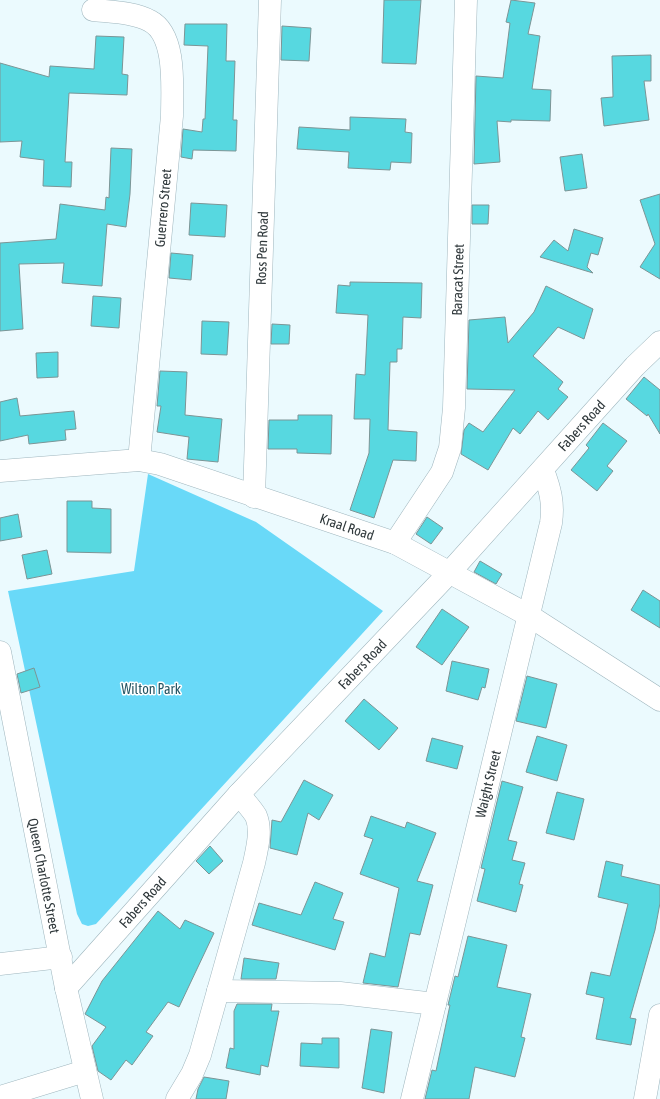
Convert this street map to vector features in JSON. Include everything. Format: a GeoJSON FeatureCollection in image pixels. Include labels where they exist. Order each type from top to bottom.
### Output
{"type":"FeatureCollection","features":[{"type":"Feature","properties":{"kind":"street","name":"Ross Pen Road"},"geometry":{"type":"LineString","coordinates":[[254,497],[270,0]]}},
{"type":"Feature","properties":{"kind":"street","name":"Baracat Street"},"geometry":{"type":"LineString","coordinates":[[394,543],[442,472],[450,448],[454,400],[466,0]]}},
{"type":"Feature","properties":{"kind":"street","name":"Guerrero Street"},"geometry":{"type":"LineString","coordinates":[[93,10],[137,16],[150,21],[161,29],[167,42],[172,68],[172,116],[139,460]]}},
{"type":"Feature","properties":{"kind":"street","name":"Fabers Road"},"geometry":{"type":"LineString","coordinates":[[66,988],[239,794],[449,573],[635,366],[660,342]]}},
{"type":"Feature","properties":{"kind":"street","name":"Kraal Road"},"geometry":{"type":"LineString","coordinates":[[0,471],[139,460],[160,464],[394,543],[528,615],[660,700]]}},
{"type":"Feature","properties":{"kind":"street","name":"Waight Street"},"geometry":{"type":"LineString","coordinates":[[412,1099],[551,523],[553,509],[551,493],[543,470]]}},
{"type":"Feature","properties":{"kind":"street","name":"Queen Charlotte Street"},"geometry":{"type":"LineString","coordinates":[[0,652],[66,988],[92,1099]]}},
{"type":"Feature","properties":{"kind":"street"},"geometry":{"type":"LineString","coordinates":[[177,1099],[192,1074],[218,991],[254,863],[258,841],[256,816],[239,794]]}},
{"type":"Feature","properties":{"kind":"street"},"geometry":{"type":"LineString","coordinates":[[0,964],[61,957]]}},
{"type":"Feature","properties":{"kind":"street"},"geometry":{"type":"LineString","coordinates":[[218,991],[340,993],[435,1004]]}},
{"type":"Feature","properties":{"kind":"street"},"geometry":{"type":"LineString","coordinates":[[645,1099],[660,1015]]}},
{"type":"Feature","properties":{"kind":"street"},"geometry":{"type":"LineString","coordinates":[[0,1097],[85,1071]]}},
{"type":"Feature","properties":{"kind":"green space","name":"Wilton Park"},"geometry":{"type":"Polygon","coordinates":[[[148,474],[256,522],[383,611],[96,924],[88,926],[82,924],[77,914],[8,591],[134,571],[148,474]]]}},
{"type":"Feature","properties":{"kind":"building"},"geometry":{"type":"Polygon","coordinates":[[[384,0],[421,0],[416,64],[382,63],[384,0]]]}},
{"type":"Feature","properties":{"kind":"building"},"geometry":{"type":"Polygon","coordinates":[[[511,0],[535,3],[528,34],[540,36],[532,89],[551,90],[550,121],[497,121],[500,162],[474,164],[476,76],[503,78],[510,23],[506,22],[511,0]]]}},
{"type":"Feature","properties":{"kind":"building"},"geometry":{"type":"Polygon","coordinates":[[[185,24],[227,24],[226,61],[235,61],[233,120],[237,120],[236,151],[193,150],[192,159],[181,157],[183,129],[202,132],[203,119],[205,119],[208,46],[184,45],[185,24]]]}},
{"type":"Feature","properties":{"kind":"building"},"geometry":{"type":"Polygon","coordinates":[[[282,26],[311,28],[309,61],[281,60],[282,26]]]}},
{"type":"Feature","properties":{"kind":"building"},"geometry":{"type":"Polygon","coordinates":[[[96,36],[124,37],[122,74],[128,75],[127,95],[69,93],[65,162],[72,162],[71,187],[43,186],[44,160],[20,157],[22,141],[0,142],[0,63],[49,77],[50,66],[94,69],[96,36]]]}},
{"type":"Feature","properties":{"kind":"building"},"geometry":{"type":"Polygon","coordinates":[[[651,55],[651,81],[644,81],[649,120],[604,126],[601,98],[613,97],[612,56],[651,55]]]}},
{"type":"Feature","properties":{"kind":"building"},"geometry":{"type":"Polygon","coordinates":[[[350,117],[406,119],[405,132],[412,133],[411,163],[391,162],[390,170],[348,168],[349,152],[297,149],[299,127],[350,130],[350,117]]]}},
{"type":"Feature","properties":{"kind":"building"},"geometry":{"type":"Polygon","coordinates":[[[111,148],[132,149],[130,194],[126,227],[107,224],[102,286],[62,283],[64,263],[19,264],[23,329],[0,331],[0,243],[56,239],[60,204],[105,210],[106,197],[109,198],[111,148]]]}},
{"type":"Feature","properties":{"kind":"building"},"geometry":{"type":"Polygon","coordinates":[[[582,154],[587,188],[565,191],[560,157],[582,154]]]}},
{"type":"Feature","properties":{"kind":"building"},"geometry":{"type":"Polygon","coordinates":[[[660,194],[660,279],[640,267],[655,244],[640,200],[660,194]]]}},
{"type":"Feature","properties":{"kind":"building"},"geometry":{"type":"Polygon","coordinates":[[[191,203],[227,205],[225,237],[189,235],[191,203]]]}},
{"type":"Feature","properties":{"kind":"building"},"geometry":{"type":"Polygon","coordinates":[[[472,205],[489,205],[488,224],[472,224],[472,205]]]}},
{"type":"Feature","properties":{"kind":"building"},"geometry":{"type":"Polygon","coordinates":[[[574,229],[603,238],[598,255],[591,253],[587,267],[593,273],[540,257],[554,240],[568,251],[574,229]]]}},
{"type":"Feature","properties":{"kind":"building"},"geometry":{"type":"Polygon","coordinates":[[[171,253],[193,255],[191,280],[169,278],[171,253]]]}},
{"type":"Feature","properties":{"kind":"building"},"geometry":{"type":"Polygon","coordinates":[[[350,282],[422,283],[421,318],[403,317],[402,349],[397,349],[397,362],[390,362],[388,430],[417,432],[416,461],[393,460],[374,518],[350,510],[369,453],[370,419],[354,419],[356,374],[365,375],[368,315],[336,313],[338,285],[350,286],[350,282]]]}},
{"type":"Feature","properties":{"kind":"building"},"geometry":{"type":"Polygon","coordinates":[[[546,286],[593,309],[584,339],[558,327],[533,356],[563,382],[558,389],[568,397],[548,420],[538,411],[520,434],[513,428],[488,470],[461,454],[464,430],[469,423],[483,432],[515,390],[467,389],[469,320],[505,317],[508,343],[534,312],[546,286]]]}},
{"type":"Feature","properties":{"kind":"building"},"geometry":{"type":"Polygon","coordinates":[[[93,296],[121,298],[119,328],[91,326],[93,296]]]}},
{"type":"Feature","properties":{"kind":"building"},"geometry":{"type":"Polygon","coordinates":[[[202,321],[229,322],[227,355],[201,354],[202,321]]]}},
{"type":"Feature","properties":{"kind":"building"},"geometry":{"type":"Polygon","coordinates":[[[272,324],[290,325],[289,344],[271,344],[272,324]]]}},
{"type":"Feature","properties":{"kind":"building"},"geometry":{"type":"Polygon","coordinates":[[[58,352],[58,377],[37,378],[36,353],[58,352]]]}},
{"type":"Feature","properties":{"kind":"building"},"geometry":{"type":"Polygon","coordinates":[[[160,371],[187,372],[185,415],[222,419],[218,462],[187,459],[189,437],[157,432],[161,406],[157,406],[160,371]]]}},
{"type":"Feature","properties":{"kind":"building"},"geometry":{"type":"Polygon","coordinates":[[[644,377],[660,390],[660,434],[648,414],[647,416],[626,399],[644,377]]]}},
{"type":"Feature","properties":{"kind":"building"},"geometry":{"type":"Polygon","coordinates":[[[17,398],[20,416],[74,411],[76,429],[65,430],[66,440],[29,444],[28,435],[0,441],[0,402],[17,398]]]}},
{"type":"Feature","properties":{"kind":"building"},"geometry":{"type":"Polygon","coordinates":[[[298,415],[332,415],[331,454],[297,453],[297,449],[268,449],[269,420],[298,420],[298,415]]]}},
{"type":"Feature","properties":{"kind":"building"},"geometry":{"type":"Polygon","coordinates":[[[603,423],[627,441],[607,466],[613,471],[597,491],[571,470],[589,448],[586,445],[603,423]]]}},
{"type":"Feature","properties":{"kind":"building"},"geometry":{"type":"Polygon","coordinates":[[[67,501],[92,501],[92,508],[111,509],[111,553],[67,552],[67,501]]]}},
{"type":"Feature","properties":{"kind":"building"},"geometry":{"type":"Polygon","coordinates":[[[18,514],[22,537],[0,541],[0,518],[18,514]]]}},
{"type":"Feature","properties":{"kind":"building"},"geometry":{"type":"Polygon","coordinates":[[[427,517],[443,528],[431,544],[416,534],[427,517]]]}},
{"type":"Feature","properties":{"kind":"building"},"geometry":{"type":"Polygon","coordinates":[[[47,550],[52,574],[27,579],[22,555],[47,550]]]}},
{"type":"Feature","properties":{"kind":"building"},"geometry":{"type":"Polygon","coordinates":[[[480,561],[502,574],[496,584],[474,572],[480,561]]]}},
{"type":"Feature","properties":{"kind":"building"},"geometry":{"type":"Polygon","coordinates":[[[643,590],[660,601],[660,628],[631,610],[643,590]]]}},
{"type":"Feature","properties":{"kind":"building"},"geometry":{"type":"Polygon","coordinates":[[[442,609],[469,627],[442,665],[416,647],[442,609]]]}},
{"type":"Feature","properties":{"kind":"building"},"geometry":{"type":"Polygon","coordinates":[[[452,661],[489,669],[485,688],[482,687],[478,700],[446,691],[452,661]]]}},
{"type":"Feature","properties":{"kind":"building"},"geometry":{"type":"Polygon","coordinates":[[[34,668],[40,687],[21,693],[17,674],[34,668]]]}},
{"type":"Feature","properties":{"kind":"building"},"geometry":{"type":"Polygon","coordinates":[[[527,676],[557,684],[546,728],[516,721],[527,676]]]}},
{"type":"Feature","properties":{"kind":"building"},"geometry":{"type":"Polygon","coordinates":[[[364,699],[398,728],[379,750],[345,721],[364,699]]]}},
{"type":"Feature","properties":{"kind":"building"},"geometry":{"type":"Polygon","coordinates":[[[537,736],[567,745],[557,781],[526,772],[537,736]]]}},
{"type":"Feature","properties":{"kind":"building"},"geometry":{"type":"Polygon","coordinates":[[[432,738],[463,746],[457,769],[426,761],[432,738]]]}},
{"type":"Feature","properties":{"kind":"building"},"geometry":{"type":"Polygon","coordinates":[[[304,780],[333,795],[319,820],[308,813],[297,855],[270,848],[272,820],[281,822],[304,780]]]}},
{"type":"Feature","properties":{"kind":"building"},"geometry":{"type":"Polygon","coordinates":[[[502,781],[523,787],[508,840],[517,842],[512,860],[525,863],[519,884],[523,885],[516,912],[477,901],[485,869],[481,868],[502,781]]]}},
{"type":"Feature","properties":{"kind":"building"},"geometry":{"type":"Polygon","coordinates":[[[557,792],[584,799],[574,840],[546,833],[557,792]]]}},
{"type":"Feature","properties":{"kind":"building"},"geometry":{"type":"Polygon","coordinates":[[[371,816],[405,828],[407,822],[436,833],[417,881],[433,885],[420,935],[410,933],[398,987],[363,983],[370,953],[385,957],[399,888],[360,874],[373,839],[364,836],[371,816]]]}},
{"type":"Feature","properties":{"kind":"building"},"geometry":{"type":"Polygon","coordinates":[[[210,846],[223,861],[209,874],[196,861],[210,846]]]}},
{"type":"Feature","properties":{"kind":"building"},"geometry":{"type":"Polygon","coordinates":[[[606,861],[623,865],[621,876],[660,885],[660,903],[655,930],[630,1018],[636,1019],[631,1045],[596,1039],[604,998],[586,994],[591,972],[610,976],[628,904],[598,897],[606,861]]]}},
{"type":"Feature","properties":{"kind":"building"},"geometry":{"type":"Polygon","coordinates":[[[315,882],[343,893],[333,919],[344,922],[335,950],[252,925],[259,903],[301,915],[315,882]]]}},
{"type":"Feature","properties":{"kind":"building"},"geometry":{"type":"Polygon","coordinates":[[[158,911],[180,929],[185,920],[214,933],[179,1007],[168,1002],[146,1032],[153,1036],[132,1065],[126,1060],[111,1080],[98,1071],[92,1046],[106,1027],[85,1014],[102,981],[158,911]]]}},
{"type":"Feature","properties":{"kind":"building"},"geometry":{"type":"Polygon","coordinates":[[[468,936],[507,945],[497,987],[531,994],[521,1037],[525,1038],[515,1077],[475,1067],[469,1099],[425,1099],[432,1070],[436,1071],[450,1005],[448,1005],[455,976],[458,977],[468,936]]]}},
{"type":"Feature","properties":{"kind":"building"},"geometry":{"type":"Polygon","coordinates":[[[244,958],[279,963],[276,979],[241,979],[244,958]]]}},
{"type":"Feature","properties":{"kind":"building"},"geometry":{"type":"Polygon","coordinates":[[[237,1004],[272,1004],[271,1011],[279,1011],[268,1067],[261,1065],[260,1075],[226,1068],[230,1048],[234,1049],[234,1011],[237,1004]]]}},
{"type":"Feature","properties":{"kind":"building"},"geometry":{"type":"Polygon","coordinates":[[[371,1029],[392,1032],[384,1093],[362,1088],[371,1029]]]}},
{"type":"Feature","properties":{"kind":"building"},"geometry":{"type":"Polygon","coordinates":[[[322,1038],[339,1038],[339,1068],[300,1066],[301,1043],[322,1044],[322,1038]]]}},
{"type":"Feature","properties":{"kind":"building"},"geometry":{"type":"Polygon","coordinates":[[[204,1077],[229,1081],[226,1099],[196,1099],[198,1089],[204,1077]]]}}]}
